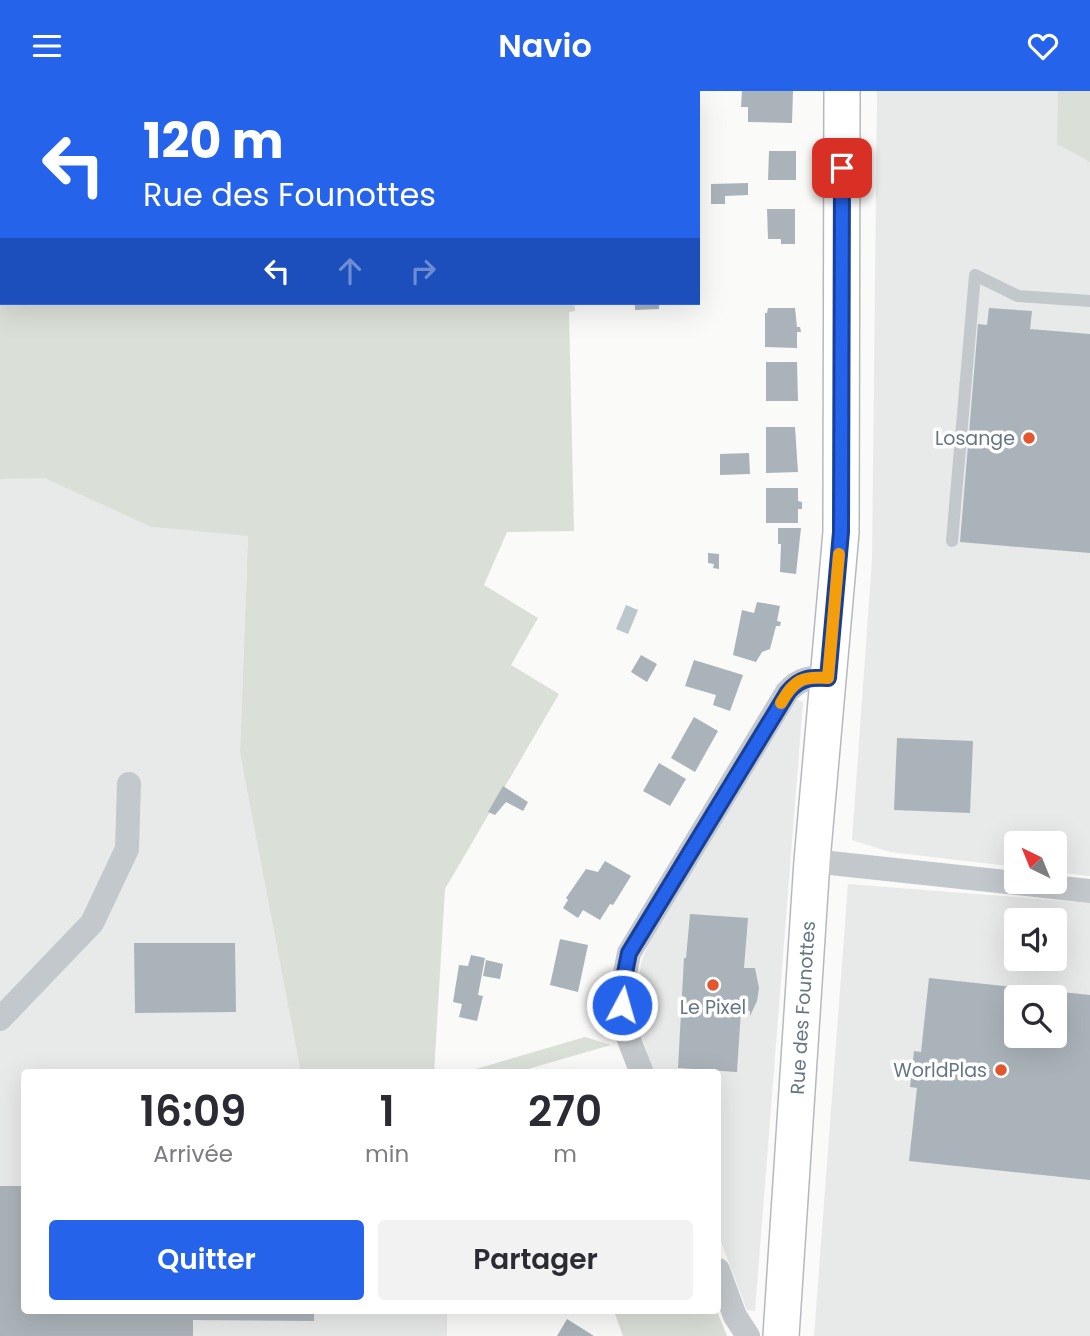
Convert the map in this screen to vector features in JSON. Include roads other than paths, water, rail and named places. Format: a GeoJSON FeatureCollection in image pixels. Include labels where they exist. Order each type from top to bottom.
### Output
{"type":"FeatureCollection","features":[{"type":"Feature","properties":{"kind":"street","name":"Rue des Founottes"},"geometry":{"type":"LineString","coordinates":[[781,1336],[812,861],[841,532],[842,91]]}},
{"type":"Feature","properties":{"kind":"street"},"geometry":{"type":"LineString","coordinates":[[640,1069],[622,1022],[622,988],[629,953],[788,692],[796,683],[807,677],[828,678]]}},
{"type":"Feature","properties":{"kind":"street"},"geometry":{"type":"LineString","coordinates":[[0,1019],[92,923],[127,849],[130,784]]}},
{"type":"Feature","properties":{"kind":"street"},"geometry":{"type":"LineString","coordinates":[[812,861],[1090,891]]}},
{"type":"Feature","properties":{"kind":"street"},"geometry":{"type":"LineString","coordinates":[[721,1277],[741,1326]]}},
{"type":"Feature","properties":{"kind":"lane"},"geometry":{"type":"LineString","coordinates":[[951,541],[975,275],[1018,296],[1090,301]]}},
{"type":"Feature","properties":{"kind":"place","name":"Losange"},"geometry":{"type":"Point","coordinates":[1029,438]}},
{"type":"Feature","properties":{"kind":"place","name":"Le Pixel"},"geometry":{"type":"Point","coordinates":[713,985]}},
{"type":"Feature","properties":{"kind":"place","name":"WorldPlas"},"geometry":{"type":"Point","coordinates":[1001,1070]}}]}
